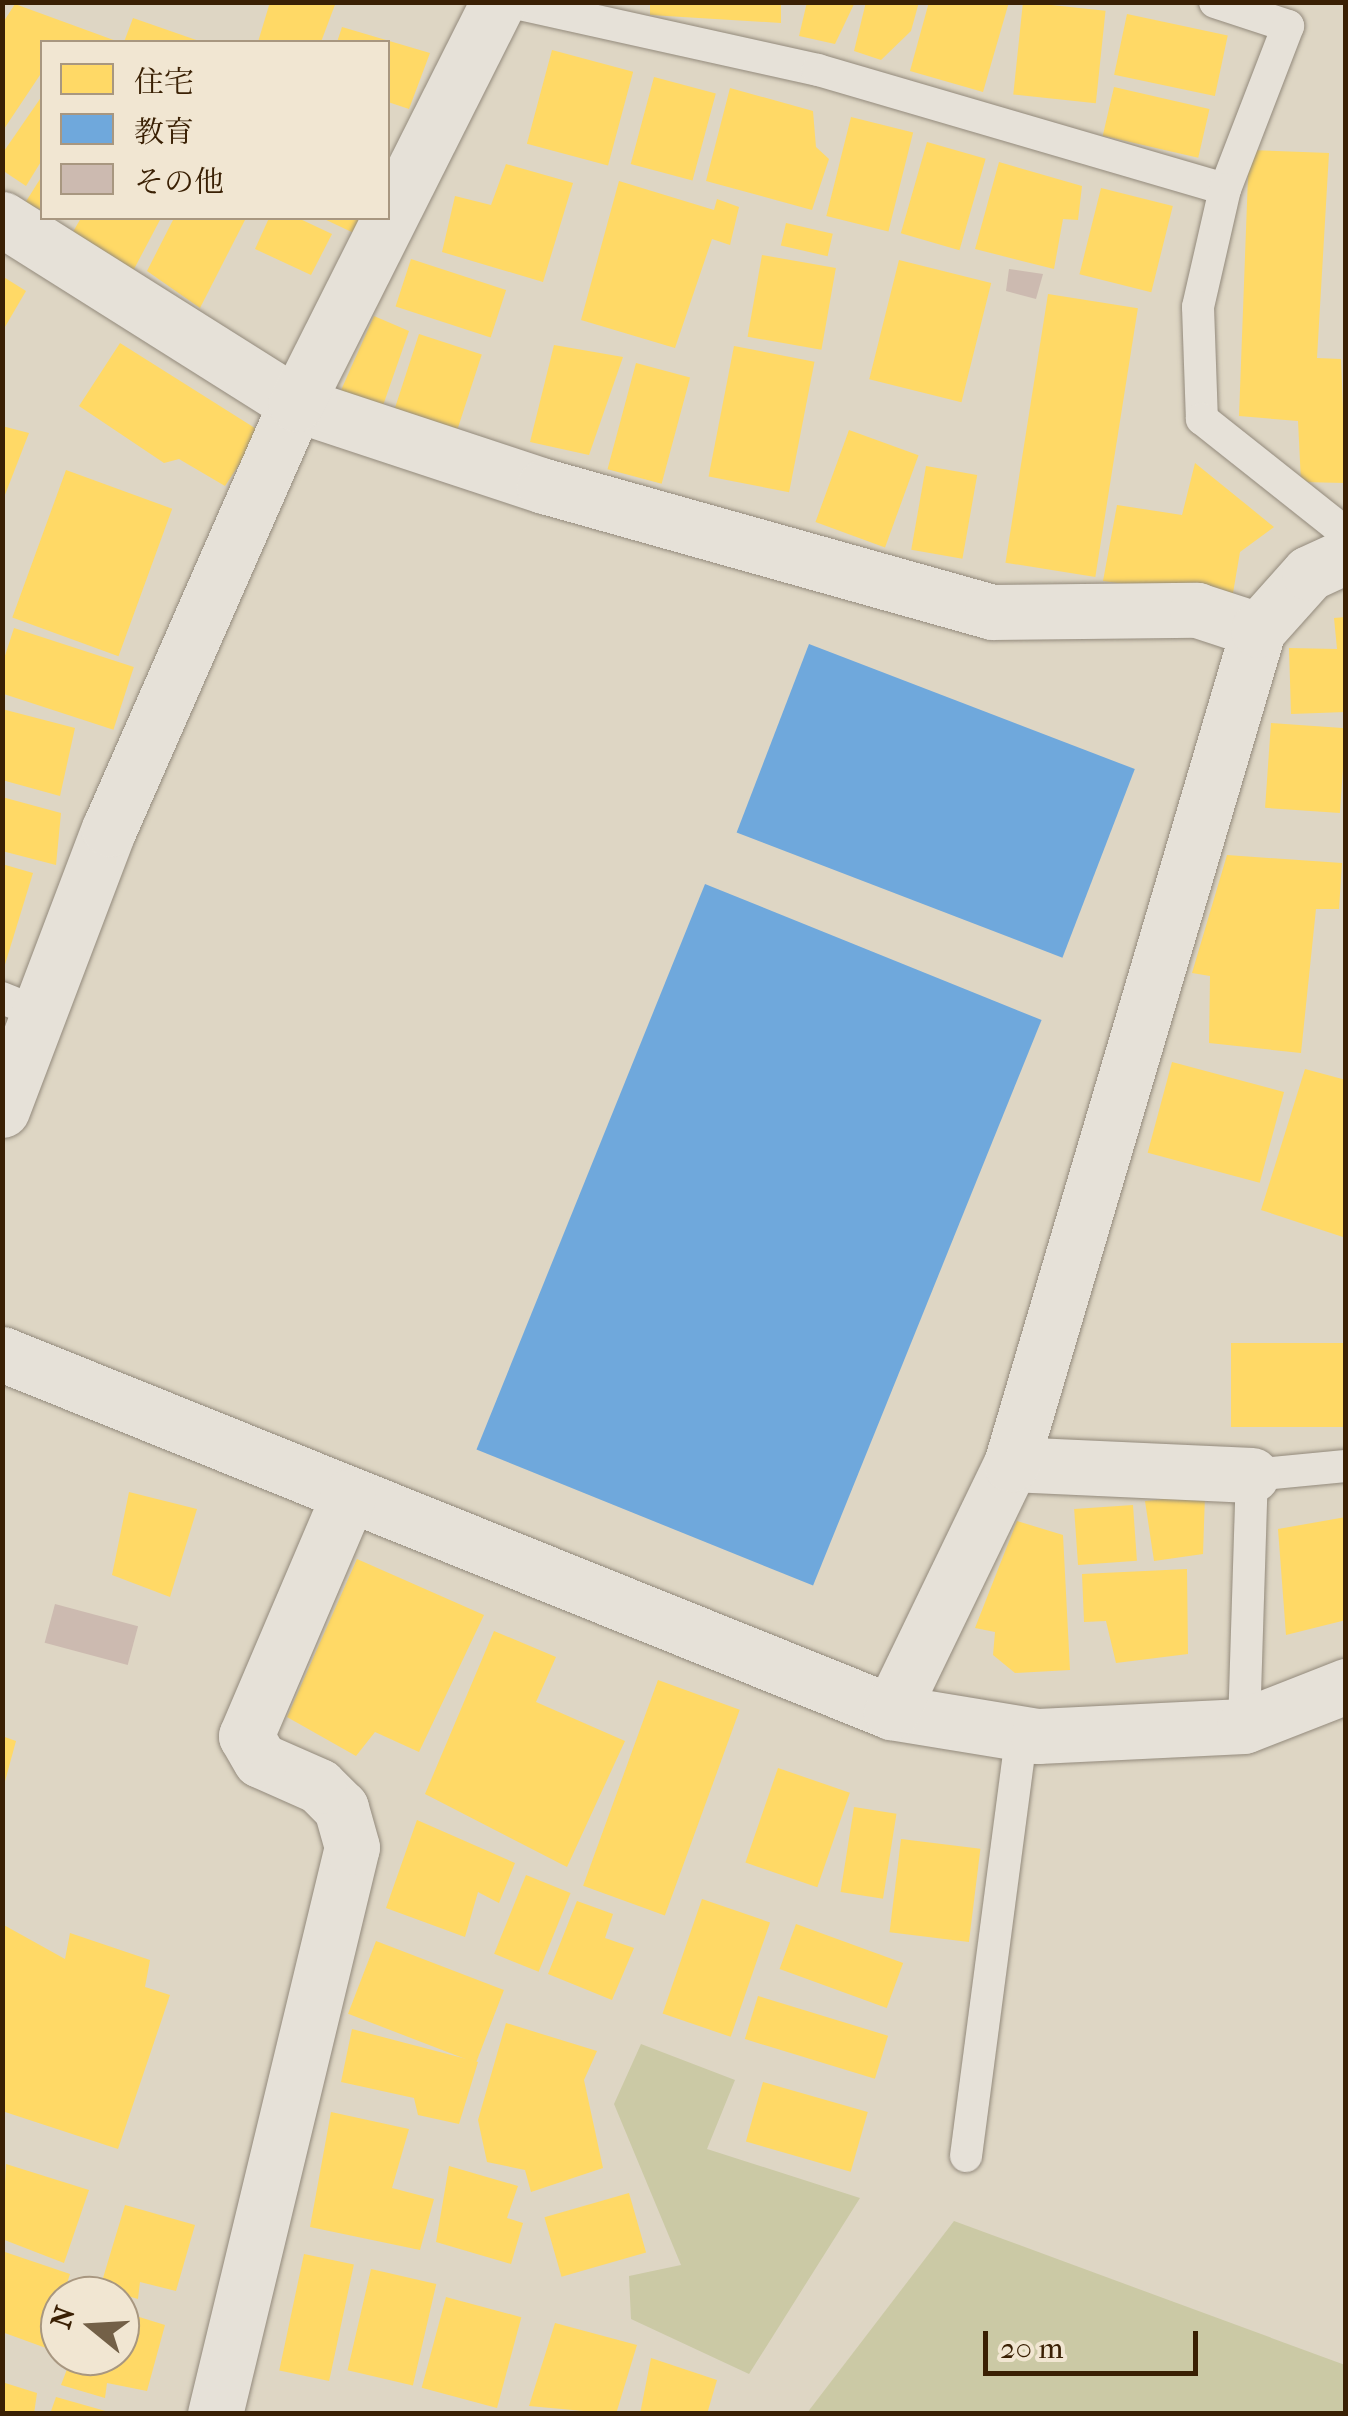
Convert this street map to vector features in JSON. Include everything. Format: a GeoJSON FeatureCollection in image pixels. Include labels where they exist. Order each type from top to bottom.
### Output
{"type":"FeatureCollection","features":[{"type":"Feature","properties":{"kind":"street"},"geometry":{"type":"LineString","coordinates":[[390,217],[498,2]]}},
{"type":"Feature","properties":{"kind":"street"},"geometry":{"type":"LineString","coordinates":[[2,219],[296,404],[544,486],[992,612],[1196,610],[1258,630]]}},
{"type":"Feature","properties":{"kind":"street"},"geometry":{"type":"LineString","coordinates":[[2,1110],[21,1005],[109,830],[296,404],[388,220]]}},
{"type":"Feature","properties":{"kind":"street"},"geometry":{"type":"LineString","coordinates":[[891,1712],[1011,1464],[1258,630],[1309,573],[1346,556]]}},
{"type":"Feature","properties":{"kind":"street"},"geometry":{"type":"LineString","coordinates":[[2,1354],[348,1498],[506,1552],[891,1712],[1022,1733],[1244,1726],[1346,1686]]}},
{"type":"Feature","properties":{"kind":"street"},"geometry":{"type":"LineString","coordinates":[[1011,1464],[1252,1475]]}},
{"type":"Feature","properties":{"kind":"street"},"geometry":{"type":"LineString","coordinates":[[215,2414],[352,1847],[340,1808],[319,1786],[260,1760],[246,1736],[348,1498]]}},
{"type":"Feature","properties":{"kind":"lane"},"geometry":{"type":"LineString","coordinates":[[512,2],[818,70],[1225,189]]}},
{"type":"Feature","properties":{"kind":"lane"},"geometry":{"type":"LineString","coordinates":[[1215,2],[1288,26],[1225,189],[1198,307],[1202,419],[1346,533]]}},
{"type":"Feature","properties":{"kind":"lane"},"geometry":{"type":"LineString","coordinates":[[1244,1726],[1252,1475],[1346,1466]]}},
{"type":"Feature","properties":{"kind":"lane"},"geometry":{"type":"LineString","coordinates":[[966,2156],[1022,1733]]}},
{"type":"Feature","properties":{"kind":"shaded area"},"geometry":{"type":"Polygon","coordinates":[[[641,2044],[735,2080],[707,2149],[860,2198],[749,2374],[631,2319],[629,2276],[681,2265],[614,2104],[641,2044]]]}},
{"type":"Feature","properties":{"kind":"shaded area"},"geometry":{"type":"Polygon","coordinates":[[[954,2221],[1345,2365],[1345,2413],[807,2413],[954,2221]]]}},
{"type":"Feature","properties":{"kind":"building: 住宅"},"geometry":{"type":"Polygon","coordinates":[[[270,2],[336,2],[322,40],[259,40],[270,2]]]}},
{"type":"Feature","properties":{"kind":"building: 住宅"},"geometry":{"type":"Polygon","coordinates":[[[650,2],[781,2],[781,23],[650,15],[650,2]]]}},
{"type":"Feature","properties":{"kind":"building: 住宅"},"geometry":{"type":"Polygon","coordinates":[[[807,2],[855,2],[835,44],[799,36],[807,2]]]}},
{"type":"Feature","properties":{"kind":"building: 住宅"},"geometry":{"type":"Polygon","coordinates":[[[866,2],[919,2],[911,31],[881,60],[854,51],[866,2]]]}},
{"type":"Feature","properties":{"kind":"building: 住宅"},"geometry":{"type":"Polygon","coordinates":[[[929,2],[1009,2],[983,92],[910,71],[929,2]]]}},
{"type":"Feature","properties":{"kind":"building: 住宅"},"geometry":{"type":"Polygon","coordinates":[[[1023,2],[1106,11],[1096,103],[1013,94],[1023,2]]]}},
{"type":"Feature","properties":{"kind":"building: 住宅"},"geometry":{"type":"Polygon","coordinates":[[[15,4],[114,40],[40,40],[40,75],[2,132],[2,24],[15,4]]]}},
{"type":"Feature","properties":{"kind":"building: 住宅"},"geometry":{"type":"Polygon","coordinates":[[[1127,14],[1228,35],[1215,96],[1114,75],[1127,14]]]}},
{"type":"Feature","properties":{"kind":"building: 住宅"},"geometry":{"type":"Polygon","coordinates":[[[133,18],[196,40],[125,40],[133,18]]]}},
{"type":"Feature","properties":{"kind":"building: 住宅"},"geometry":{"type":"Polygon","coordinates":[[[342,27],[386,40],[338,40],[342,27]]]}},
{"type":"Feature","properties":{"kind":"building: 住宅"},"geometry":{"type":"Polygon","coordinates":[[[390,41],[430,53],[409,109],[390,103],[390,41]]]}},
{"type":"Feature","properties":{"kind":"building: 住宅"},"geometry":{"type":"Polygon","coordinates":[[[552,50],[633,72],[608,165],[527,144],[552,50]]]}},
{"type":"Feature","properties":{"kind":"building: 住宅"},"geometry":{"type":"Polygon","coordinates":[[[654,77],[716,94],[693,180],[631,164],[654,77]]]}},
{"type":"Feature","properties":{"kind":"building: 住宅"},"geometry":{"type":"Polygon","coordinates":[[[1114,87],[1209,109],[1198,158],[1103,136],[1114,87]]]}},
{"type":"Feature","properties":{"kind":"building: 住宅"},"geometry":{"type":"Polygon","coordinates":[[[730,88],[813,111],[816,147],[829,159],[812,210],[706,181],[730,88]]]}},
{"type":"Feature","properties":{"kind":"building: 住宅"},"geometry":{"type":"Polygon","coordinates":[[[40,99],[40,163],[26,186],[2,170],[2,154],[40,99]]]}},
{"type":"Feature","properties":{"kind":"building: 住宅"},"geometry":{"type":"Polygon","coordinates":[[[851,117],[913,132],[888,231],[826,216],[851,117]]]}},
{"type":"Feature","properties":{"kind":"building: 住宅"},"geometry":{"type":"Polygon","coordinates":[[[927,142],[986,159],[959,250],[901,233],[927,142]]]}},
{"type":"Feature","properties":{"kind":"building: 住宅"},"geometry":{"type":"Polygon","coordinates":[[[1249,150],[1329,153],[1317,358],[1341,359],[1346,483],[1301,482],[1298,421],[1239,416],[1249,150]]]}},
{"type":"Feature","properties":{"kind":"building: 住宅"},"geometry":{"type":"Polygon","coordinates":[[[999,162],[1082,186],[1078,220],[1063,219],[1054,269],[975,249],[999,162]]]}},
{"type":"Feature","properties":{"kind":"building: 住宅"},"geometry":{"type":"Polygon","coordinates":[[[506,164],[573,183],[543,282],[442,252],[455,196],[491,205],[506,164]]]}},
{"type":"Feature","properties":{"kind":"building: 住宅"},"geometry":{"type":"Polygon","coordinates":[[[40,179],[40,209],[25,203],[40,179]]]}},
{"type":"Feature","properties":{"kind":"building: 住宅"},"geometry":{"type":"Polygon","coordinates":[[[619,181],[714,210],[717,199],[739,207],[730,245],[712,239],[675,348],[581,320],[619,181]]]}},
{"type":"Feature","properties":{"kind":"building: 住宅"},"geometry":{"type":"Polygon","coordinates":[[[1101,188],[1173,206],[1151,292],[1079,274],[1101,188]]]}},
{"type":"Feature","properties":{"kind":"building: 住宅"},"geometry":{"type":"Polygon","coordinates":[[[80,220],[160,220],[133,271],[70,237],[80,220]]]}},
{"type":"Feature","properties":{"kind":"building: 住宅"},"geometry":{"type":"Polygon","coordinates":[[[173,220],[245,220],[200,308],[147,271],[173,220]]]}},
{"type":"Feature","properties":{"kind":"building: 住宅"},"geometry":{"type":"Polygon","coordinates":[[[268,220],[302,220],[332,234],[311,275],[255,249],[268,220]]]}},
{"type":"Feature","properties":{"kind":"building: 住宅"},"geometry":{"type":"Polygon","coordinates":[[[326,220],[365,220],[358,235],[326,220]]]}},
{"type":"Feature","properties":{"kind":"building: 住宅"},"geometry":{"type":"Polygon","coordinates":[[[786,223],[833,234],[828,256],[781,245],[786,223]]]}},
{"type":"Feature","properties":{"kind":"building: 住宅"},"geometry":{"type":"Polygon","coordinates":[[[762,255],[836,268],[821,350],[748,337],[762,255]]]}},
{"type":"Feature","properties":{"kind":"building: 住宅"},"geometry":{"type":"Polygon","coordinates":[[[411,259],[506,290],[491,337],[396,307],[411,259]]]}},
{"type":"Feature","properties":{"kind":"building: 住宅"},"geometry":{"type":"Polygon","coordinates":[[[899,260],[991,283],[961,402],[869,379],[899,260]]]}},
{"type":"Feature","properties":{"kind":"building: 住宅"},"geometry":{"type":"Polygon","coordinates":[[[2,276],[26,291],[2,332],[2,276]]]}},
{"type":"Feature","properties":{"kind":"building: 住宅"},"geometry":{"type":"Polygon","coordinates":[[[1048,294],[1138,308],[1095,577],[1005,563],[1048,294]]]}},
{"type":"Feature","properties":{"kind":"building: 住宅"},"geometry":{"type":"Polygon","coordinates":[[[374,316],[409,331],[380,414],[338,397],[374,316]]]}},
{"type":"Feature","properties":{"kind":"building: 住宅"},"geometry":{"type":"Polygon","coordinates":[[[419,334],[482,354],[456,432],[394,412],[419,334]]]}},
{"type":"Feature","properties":{"kind":"building: 住宅"},"geometry":{"type":"Polygon","coordinates":[[[120,343],[261,432],[225,486],[179,459],[164,463],[79,406],[120,343]]]}},
{"type":"Feature","properties":{"kind":"building: 住宅"},"geometry":{"type":"Polygon","coordinates":[[[554,345],[623,357],[589,455],[530,442],[554,345]]]}},
{"type":"Feature","properties":{"kind":"building: 住宅"},"geometry":{"type":"Polygon","coordinates":[[[734,346],[814,362],[789,492],[709,477],[734,346]]]}},
{"type":"Feature","properties":{"kind":"building: 住宅"},"geometry":{"type":"Polygon","coordinates":[[[636,363],[690,377],[662,484],[608,469],[636,363]]]}},
{"type":"Feature","properties":{"kind":"building: 住宅"},"geometry":{"type":"Polygon","coordinates":[[[2,426],[29,433],[3,500],[2,500],[2,426]]]}},
{"type":"Feature","properties":{"kind":"building: 住宅"},"geometry":{"type":"Polygon","coordinates":[[[849,430],[919,455],[885,547],[815,522],[849,430]]]}},
{"type":"Feature","properties":{"kind":"building: 住宅"},"geometry":{"type":"Polygon","coordinates":[[[1195,463],[1274,527],[1240,552],[1232,599],[1103,581],[1117,505],[1182,515],[1195,463]]]}},
{"type":"Feature","properties":{"kind":"building: 住宅"},"geometry":{"type":"Polygon","coordinates":[[[926,466],[977,475],[962,559],[911,550],[926,466]]]}},
{"type":"Feature","properties":{"kind":"building: 住宅"},"geometry":{"type":"Polygon","coordinates":[[[66,470],[172,509],[118,656],[12,618],[66,470]]]}},
{"type":"Feature","properties":{"kind":"building: 住宅"},"geometry":{"type":"Polygon","coordinates":[[[1346,617],[1346,712],[1291,714],[1289,648],[1337,649],[1334,618],[1346,617]]]}},
{"type":"Feature","properties":{"kind":"building: 住宅"},"geometry":{"type":"Polygon","coordinates":[[[14,628],[134,667],[113,730],[2,693],[2,665],[14,628]]]}},
{"type":"Feature","properties":{"kind":"building: 住宅"},"geometry":{"type":"Polygon","coordinates":[[[2,709],[75,728],[60,796],[2,780],[2,709]]]}},
{"type":"Feature","properties":{"kind":"building: 住宅"},"geometry":{"type":"Polygon","coordinates":[[[1271,723],[1346,728],[1340,813],[1265,808],[1271,723]]]}},
{"type":"Feature","properties":{"kind":"building: 住宅"},"geometry":{"type":"Polygon","coordinates":[[[2,797],[61,813],[56,865],[2,851],[2,797]]]}},
{"type":"Feature","properties":{"kind":"building: 住宅"},"geometry":{"type":"Polygon","coordinates":[[[1227,855],[1342,863],[1339,909],[1316,909],[1301,1053],[1209,1043],[1210,976],[1192,973],[1227,855]]]}},
{"type":"Feature","properties":{"kind":"building: 住宅"},"geometry":{"type":"Polygon","coordinates":[[[2,864],[33,873],[3,971],[2,971],[2,864]]]}},
{"type":"Feature","properties":{"kind":"building: 住宅"},"geometry":{"type":"Polygon","coordinates":[[[1172,1062],[1284,1092],[1260,1183],[1148,1153],[1172,1062]]]}},
{"type":"Feature","properties":{"kind":"building: 住宅"},"geometry":{"type":"Polygon","coordinates":[[[1305,1069],[1346,1080],[1346,1238],[1261,1210],[1305,1069]]]}},
{"type":"Feature","properties":{"kind":"building: 住宅"},"geometry":{"type":"Polygon","coordinates":[[[1231,1343],[1346,1343],[1346,1427],[1231,1427],[1231,1343]]]}},
{"type":"Feature","properties":{"kind":"building: 住宅"},"geometry":{"type":"Polygon","coordinates":[[[129,1492],[197,1509],[170,1597],[112,1575],[129,1492]]]}},
{"type":"Feature","properties":{"kind":"building: 住宅"},"geometry":{"type":"Polygon","coordinates":[[[1205,1495],[1203,1554],[1154,1561],[1145,1501],[1205,1495]]]}},
{"type":"Feature","properties":{"kind":"building: 住宅"},"geometry":{"type":"Polygon","coordinates":[[[1133,1505],[1137,1561],[1078,1565],[1074,1509],[1133,1505]]]}},
{"type":"Feature","properties":{"kind":"building: 住宅"},"geometry":{"type":"Polygon","coordinates":[[[1346,1517],[1346,1620],[1286,1635],[1278,1529],[1346,1517]]]}},
{"type":"Feature","properties":{"kind":"building: 住宅"},"geometry":{"type":"Polygon","coordinates":[[[1017,1521],[1063,1535],[1070,1670],[1015,1673],[993,1655],[995,1632],[975,1628],[1017,1521]]]}},
{"type":"Feature","properties":{"kind":"building: 住宅"},"geometry":{"type":"Polygon","coordinates":[[[357,1559],[484,1615],[419,1752],[375,1732],[356,1756],[287,1717],[357,1559]]]}},
{"type":"Feature","properties":{"kind":"building: 住宅"},"geometry":{"type":"Polygon","coordinates":[[[1187,1569],[1188,1654],[1116,1663],[1106,1621],[1084,1622],[1082,1574],[1187,1569]]]}},
{"type":"Feature","properties":{"kind":"building: 住宅"},"geometry":{"type":"Polygon","coordinates":[[[494,1631],[556,1657],[536,1702],[625,1741],[567,1867],[425,1794],[494,1631]]]}},
{"type":"Feature","properties":{"kind":"building: 住宅"},"geometry":{"type":"Polygon","coordinates":[[[658,1680],[740,1710],[665,1916],[583,1886],[658,1680]]]}},
{"type":"Feature","properties":{"kind":"building: 住宅"},"geometry":{"type":"Polygon","coordinates":[[[2,1736],[16,1741],[4,1785],[2,1785],[2,1736]]]}},
{"type":"Feature","properties":{"kind":"building: 住宅"},"geometry":{"type":"Polygon","coordinates":[[[778,1768],[850,1793],[817,1887],[745,1863],[778,1768]]]}},
{"type":"Feature","properties":{"kind":"building: 住宅"},"geometry":{"type":"Polygon","coordinates":[[[854,1807],[896,1814],[883,1899],[841,1892],[854,1807]]]}},
{"type":"Feature","properties":{"kind":"building: 住宅"},"geometry":{"type":"Polygon","coordinates":[[[417,1820],[515,1863],[499,1903],[478,1892],[465,1937],[386,1908],[417,1820]]]}},
{"type":"Feature","properties":{"kind":"building: 住宅"},"geometry":{"type":"Polygon","coordinates":[[[901,1839],[980,1849],[969,1942],[890,1932],[901,1839]]]}},
{"type":"Feature","properties":{"kind":"building: 住宅"},"geometry":{"type":"Polygon","coordinates":[[[526,1875],[571,1893],[539,1972],[494,1954],[526,1875]]]}},
{"type":"Feature","properties":{"kind":"building: 住宅"},"geometry":{"type":"Polygon","coordinates":[[[702,1899],[770,1922],[731,2037],[663,2013],[702,1899]]]}},
{"type":"Feature","properties":{"kind":"building: 住宅"},"geometry":{"type":"Polygon","coordinates":[[[577,1901],[613,1914],[605,1938],[634,1948],[612,2000],[548,1974],[577,1901]]]}},
{"type":"Feature","properties":{"kind":"building: 住宅"},"geometry":{"type":"Polygon","coordinates":[[[2,1924],[65,1959],[70,1933],[150,1960],[145,1987],[170,1995],[118,2149],[2,2111],[2,1924]]]}},
{"type":"Feature","properties":{"kind":"building: 住宅"},"geometry":{"type":"Polygon","coordinates":[[[796,1924],[903,1963],[887,2008],[780,1969],[796,1924]]]}},
{"type":"Feature","properties":{"kind":"building: 住宅"},"geometry":{"type":"Polygon","coordinates":[[[376,1941],[504,1990],[476,2063],[348,2014],[376,1941]]]}},
{"type":"Feature","properties":{"kind":"building: 住宅"},"geometry":{"type":"Polygon","coordinates":[[[758,1996],[888,2036],[875,2079],[745,2039],[758,1996]]]}},
{"type":"Feature","properties":{"kind":"building: 住宅"},"geometry":{"type":"Polygon","coordinates":[[[506,2023],[597,2051],[584,2080],[603,2168],[531,2192],[525,2170],[487,2162],[478,2120],[506,2023]]]}},
{"type":"Feature","properties":{"kind":"building: 住宅"},"geometry":{"type":"Polygon","coordinates":[[[352,2029],[478,2062],[459,2124],[418,2115],[414,2098],[341,2082],[352,2029]]]}},
{"type":"Feature","properties":{"kind":"building: 住宅"},"geometry":{"type":"Polygon","coordinates":[[[763,2082],[868,2112],[851,2172],[746,2142],[763,2082]]]}},
{"type":"Feature","properties":{"kind":"building: 住宅"},"geometry":{"type":"Polygon","coordinates":[[[331,2112],[409,2129],[392,2188],[434,2199],[420,2250],[310,2227],[331,2112]]]}},
{"type":"Feature","properties":{"kind":"building: 住宅"},"geometry":{"type":"Polygon","coordinates":[[[6,2164],[89,2190],[64,2263],[2,2239],[6,2164]]]}},
{"type":"Feature","properties":{"kind":"building: 住宅"},"geometry":{"type":"Polygon","coordinates":[[[449,2166],[518,2186],[507,2218],[523,2223],[511,2264],[436,2242],[449,2166]]]}},
{"type":"Feature","properties":{"kind":"building: 住宅"},"geometry":{"type":"Polygon","coordinates":[[[629,2193],[646,2253],[561,2277],[544,2217],[629,2193]]]}},
{"type":"Feature","properties":{"kind":"building: 住宅"},"geometry":{"type":"Polygon","coordinates":[[[125,2205],[195,2225],[176,2291],[140,2282],[140,2276],[104,2276],[125,2205]]]}},
{"type":"Feature","properties":{"kind":"building: 住宅"},"geometry":{"type":"Polygon","coordinates":[[[2,2251],[70,2274],[40,2276],[40,2346],[2,2332],[2,2251]]]}},
{"type":"Feature","properties":{"kind":"building: 住宅"},"geometry":{"type":"Polygon","coordinates":[[[304,2254],[354,2265],[329,2381],[279,2370],[304,2254]]]}},
{"type":"Feature","properties":{"kind":"building: 住宅"},"geometry":{"type":"Polygon","coordinates":[[[371,2269],[436,2284],[413,2385],[348,2370],[371,2269]]]}},
{"type":"Feature","properties":{"kind":"building: 住宅"},"geometry":{"type":"Polygon","coordinates":[[[446,2297],[521,2317],[497,2408],[422,2388],[446,2297]]]}},
{"type":"Feature","properties":{"kind":"building: 住宅"},"geometry":{"type":"Polygon","coordinates":[[[140,2317],[165,2325],[147,2391],[107,2383],[105,2398],[61,2385],[64,2376],[140,2376],[140,2317]]]}},
{"type":"Feature","properties":{"kind":"building: 住宅"},"geometry":{"type":"Polygon","coordinates":[[[555,2323],[637,2345],[616,2414],[529,2406],[555,2323]]]}},
{"type":"Feature","properties":{"kind":"building: 住宅"},"geometry":{"type":"Polygon","coordinates":[[[651,2358],[717,2380],[707,2414],[640,2414],[651,2358]]]}},
{"type":"Feature","properties":{"kind":"building: 住宅"},"geometry":{"type":"Polygon","coordinates":[[[2,2382],[37,2393],[34,2414],[2,2414],[2,2382]]]}},
{"type":"Feature","properties":{"kind":"building: 住宅"},"geometry":{"type":"Polygon","coordinates":[[[56,2397],[109,2412],[50,2414],[56,2397]]]}},
{"type":"Feature","properties":{"kind":"building: 教育"},"geometry":{"type":"Polygon","coordinates":[[[809,644],[1135,769],[1062,958],[737,833],[809,644]]]}},
{"type":"Feature","properties":{"kind":"building: 教育"},"geometry":{"type":"Polygon","coordinates":[[[705,884],[1042,1020],[813,1586],[476,1450],[705,884]]]}},
{"type":"Feature","properties":{"kind":"building: その他"},"geometry":{"type":"Polygon","coordinates":[[[1009,269],[1043,274],[1036,299],[1006,291],[1009,269]]]}},
{"type":"Feature","properties":{"kind":"building: その他"},"geometry":{"type":"Polygon","coordinates":[[[55,1604],[138,1626],[128,1665],[45,1643],[55,1604]]]}}]}
